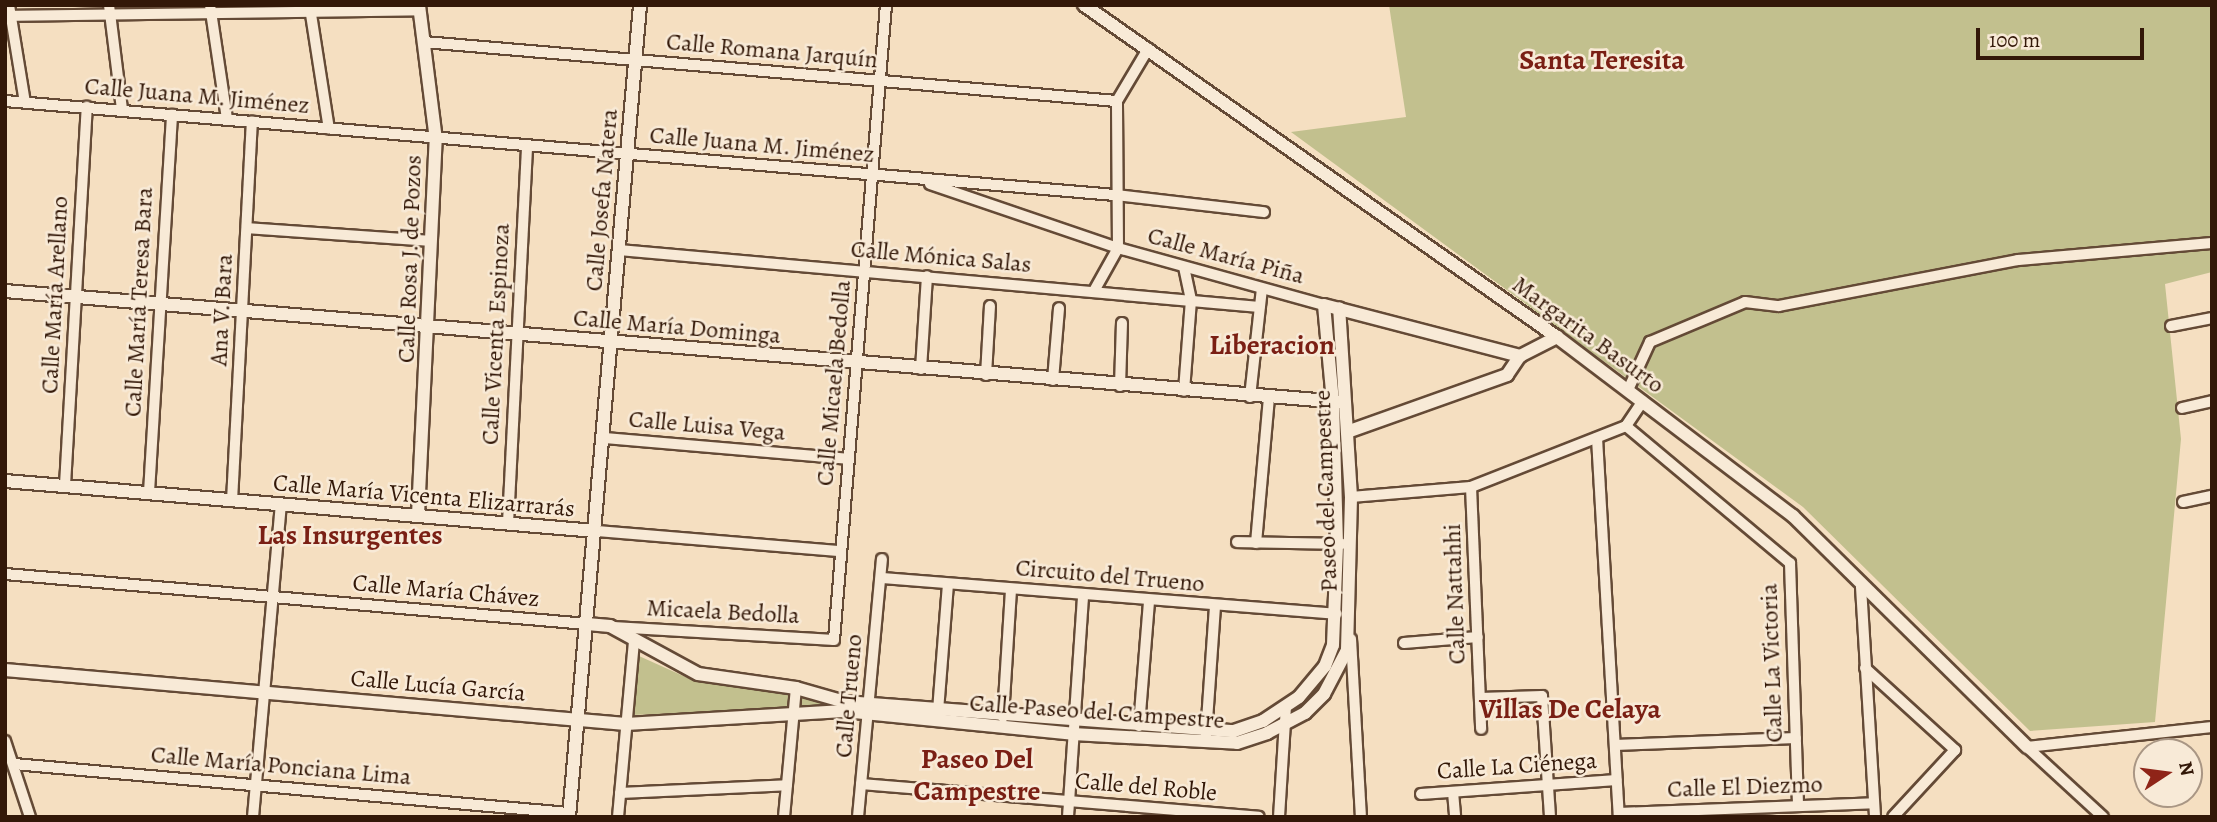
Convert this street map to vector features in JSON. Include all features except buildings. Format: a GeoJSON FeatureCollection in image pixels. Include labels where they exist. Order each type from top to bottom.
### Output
{"type":"FeatureCollection","features":[{"type":"Feature","properties":{"kind":"street","name":"Calle Josefa Natera"},"geometry":{"type":"LineString","coordinates":[[569,815],[640,5]]}},
{"type":"Feature","properties":{"kind":"street","name":"Calle Micaela Bedolla"},"geometry":{"type":"LineString","coordinates":[[834,640],[839,551],[858,364],[886,5]]}},
{"type":"Feature","properties":{"kind":"street","name":"Margarita Basurto"},"geometry":{"type":"LineString","coordinates":[[1084,5],[1557,337],[1793,516],[1861,587],[2026,747]]}},
{"type":"Feature","properties":{"kind":"street"},"geometry":{"type":"LineString","coordinates":[[25,103],[9,13],[419,8]]}},
{"type":"Feature","properties":{"kind":"street","name":"Calle Rosa J. de Pozos"},"geometry":{"type":"LineString","coordinates":[[418,515],[436,140],[419,8]]}},
{"type":"Feature","properties":{"kind":"street"},"geometry":{"type":"LineString","coordinates":[[310,9],[329,129]]}},
{"type":"Feature","properties":{"kind":"street"},"geometry":{"type":"LineString","coordinates":[[110,10],[122,110]]}},
{"type":"Feature","properties":{"kind":"street"},"geometry":{"type":"LineString","coordinates":[[210,10],[227,119]]}},
{"type":"Feature","properties":{"kind":"street","name":"Calle Romana Jarquín"},"geometry":{"type":"LineString","coordinates":[[424,42],[1117,101]]}},
{"type":"Feature","properties":{"kind":"street"},"geometry":{"type":"LineString","coordinates":[[1094,291],[1118,248],[1117,101],[1148,50]]}},
{"type":"Feature","properties":{"kind":"street","name":"Calle Juana M. Jiménez"},"geometry":{"type":"LineString","coordinates":[[5,102],[1116,195],[1264,212]]}},
{"type":"Feature","properties":{"kind":"street","name":"Calle María Arellano"},"geometry":{"type":"LineString","coordinates":[[65,485],[87,107]]}},
{"type":"Feature","properties":{"kind":"street","name":"Calle María Teresa Bara"},"geometry":{"type":"LineString","coordinates":[[149,492],[172,115]]}},
{"type":"Feature","properties":{"kind":"street","name":"Ana V. Bara"},"geometry":{"type":"LineString","coordinates":[[233,500],[252,122]]}},
{"type":"Feature","properties":{"kind":"street","name":"Calle Vicenta Espinoza"},"geometry":{"type":"LineString","coordinates":[[508,523],[527,146]]}},
{"type":"Feature","properties":{"kind":"street","name":"Calle María Piña"},"geometry":{"type":"LineString","coordinates":[[916,179],[1118,248],[1324,305]]}},
{"type":"Feature","properties":{"kind":"street"},"geometry":{"type":"LineString","coordinates":[[247,228],[431,241]]}},
{"type":"Feature","properties":{"kind":"street"},"geometry":{"type":"LineString","coordinates":[[1628,390],[1650,342],[1745,302],[1779,306],[2018,261],[2212,243]]}},
{"type":"Feature","properties":{"kind":"street","name":"Calle Mónica Salas"},"geometry":{"type":"LineString","coordinates":[[620,250],[1259,307]]}},
{"type":"Feature","properties":{"kind":"street"},"geometry":{"type":"LineString","coordinates":[[1184,267],[1191,300],[1185,391]]}},
{"type":"Feature","properties":{"kind":"street"},"geometry":{"type":"LineString","coordinates":[[921,369],[927,276]]}},
{"type":"Feature","properties":{"kind":"street"},"geometry":{"type":"LineString","coordinates":[[1250,397],[1262,289]]}},
{"type":"Feature","properties":{"kind":"street","name":"Calle María Dominga"},"geometry":{"type":"LineString","coordinates":[[5,291],[1250,397],[1339,402]]}},
{"type":"Feature","properties":{"kind":"street"},"geometry":{"type":"LineString","coordinates":[[1324,305],[1520,356]]}},
{"type":"Feature","properties":{"kind":"street","name":"Paseo del Campestre"},"geometry":{"type":"LineString","coordinates":[[1324,305],[1339,402],[1347,432],[1351,497],[1350,631]]}},
{"type":"Feature","properties":{"kind":"street"},"geometry":{"type":"LineString","coordinates":[[986,375],[990,306]]}},
{"type":"Feature","properties":{"kind":"street"},"geometry":{"type":"LineString","coordinates":[[1054,380],[1059,308]]}},
{"type":"Feature","properties":{"kind":"street","name":"Paseo del Campestre"},"geometry":{"type":"LineString","coordinates":[[1337,614],[1339,308]]}},
{"type":"Feature","properties":{"kind":"street"},"geometry":{"type":"LineString","coordinates":[[2171,326],[2212,318]]}},
{"type":"Feature","properties":{"kind":"street"},"geometry":{"type":"LineString","coordinates":[[1120,386],[1122,323]]}},
{"type":"Feature","properties":{"kind":"street"},"geometry":{"type":"LineString","coordinates":[[1347,432],[1507,375],[1520,356],[1557,337]]}},
{"type":"Feature","properties":{"kind":"street"},"geometry":{"type":"LineString","coordinates":[[1256,543],[1269,398]]}},
{"type":"Feature","properties":{"kind":"street"},"geometry":{"type":"LineString","coordinates":[[1351,497],[1471,487],[1626,426],[1643,401]]}},
{"type":"Feature","properties":{"kind":"street"},"geometry":{"type":"LineString","coordinates":[[2182,408],[2212,401]]}},
{"type":"Feature","properties":{"kind":"street","name":"Calle La Victoria"},"geometry":{"type":"LineString","coordinates":[[1626,426],[1790,563],[1798,806]]}},
{"type":"Feature","properties":{"kind":"street","name":"Calle Luisa Vega"},"geometry":{"type":"LineString","coordinates":[[604,438],[848,459]]}},
{"type":"Feature","properties":{"kind":"street"},"geometry":{"type":"LineString","coordinates":[[1597,438],[1619,815]]}},
{"type":"Feature","properties":{"kind":"street","name":"Calle María Vicenta Elizarrarás"},"geometry":{"type":"LineString","coordinates":[[5,481],[839,551]]}},
{"type":"Feature","properties":{"kind":"street","name":"Calle Nattahhi"},"geometry":{"type":"LineString","coordinates":[[1471,487],[1482,729]]}},
{"type":"Feature","properties":{"kind":"street"},"geometry":{"type":"LineString","coordinates":[[2183,502],[2212,496]]}},
{"type":"Feature","properties":{"kind":"street"},"geometry":{"type":"LineString","coordinates":[[253,817],[281,505]]}},
{"type":"Feature","properties":{"kind":"street"},"geometry":{"type":"LineString","coordinates":[[1237,542],[1351,545]]}},
{"type":"Feature","properties":{"kind":"street","name":"Calle Trueno"},"geometry":{"type":"LineString","coordinates":[[858,817],[882,559]]}},
{"type":"Feature","properties":{"kind":"street","name":"Calle María Chávez"},"geometry":{"type":"LineString","coordinates":[[5,574],[610,626],[698,674],[796,688],[868,710]]}},
{"type":"Feature","properties":{"kind":"street","name":"Circuito del Trueno"},"geometry":{"type":"LineString","coordinates":[[881,579],[1337,614]]}},
{"type":"Feature","properties":{"kind":"street"},"geometry":{"type":"LineString","coordinates":[[937,711],[948,584]]}},
{"type":"Feature","properties":{"kind":"street"},"geometry":{"type":"LineString","coordinates":[[1861,587],[1875,817]]}},
{"type":"Feature","properties":{"kind":"street"},"geometry":{"type":"LineString","coordinates":[[1003,717],[1011,590]]}},
{"type":"Feature","properties":{"kind":"street"},"geometry":{"type":"LineString","coordinates":[[1068,817],[1083,595]]}},
{"type":"Feature","properties":{"kind":"street"},"geometry":{"type":"LineString","coordinates":[[1139,726],[1149,601]]}},
{"type":"Feature","properties":{"kind":"street"},"geometry":{"type":"LineString","coordinates":[[1206,738],[1215,606]]}},
{"type":"Feature","properties":{"kind":"street","name":"Calle Paseo del Campestre"},"geometry":{"type":"LineString","coordinates":[[868,710],[1206,738],[1234,731],[1286,707],[1325,666],[1334,645],[1337,614]]}},
{"type":"Feature","properties":{"kind":"street","name":"Micaela Bedolla"},"geometry":{"type":"LineString","coordinates":[[610,626],[834,640]]}},
{"type":"Feature","properties":{"kind":"street"},"geometry":{"type":"LineString","coordinates":[[1350,631],[1361,817]]}},
{"type":"Feature","properties":{"kind":"street","name":"Calle Paseo del Campestre"},"geometry":{"type":"LineString","coordinates":[[868,710],[937,711],[1003,717],[1074,728],[1139,726],[1237,743],[1285,725],[1324,694],[1347,650],[1350,631]]}},
{"type":"Feature","properties":{"kind":"street"},"geometry":{"type":"LineString","coordinates":[[1404,643],[1478,637]]}},
{"type":"Feature","properties":{"kind":"street"},"geometry":{"type":"LineString","coordinates":[[618,817],[634,641]]}},
{"type":"Feature","properties":{"kind":"street"},"geometry":{"type":"LineString","coordinates":[[1866,667],[1955,750],[1893,817]]}},
{"type":"Feature","properties":{"kind":"street","name":"Calle Lucía García"},"geometry":{"type":"LineString","coordinates":[[5,670],[626,724],[868,710]]}},
{"type":"Feature","properties":{"kind":"street"},"geometry":{"type":"LineString","coordinates":[[784,817],[796,688]]}},
{"type":"Feature","properties":{"kind":"street"},"geometry":{"type":"LineString","coordinates":[[1480,698],[1542,696],[1550,817]]}},
{"type":"Feature","properties":{"kind":"street"},"geometry":{"type":"LineString","coordinates":[[1279,817],[1286,707]]}},
{"type":"Feature","properties":{"kind":"street"},"geometry":{"type":"LineString","coordinates":[[2026,747],[2212,727]]}},
{"type":"Feature","properties":{"kind":"street"},"geometry":{"type":"LineString","coordinates":[[1615,745],[1796,738]]}},
{"type":"Feature","properties":{"kind":"street"},"geometry":{"type":"LineString","coordinates":[[5,741],[30,817]]}},
{"type":"Feature","properties":{"kind":"street"},"geometry":{"type":"LineString","coordinates":[[2026,747],[2103,817]]}},
{"type":"Feature","properties":{"kind":"street","name":"Calle María Ponciana Lima"},"geometry":{"type":"LineString","coordinates":[[14,765],[256,784],[569,815]]}},
{"type":"Feature","properties":{"kind":"street","name":"Calle La Ciénega"},"geometry":{"type":"LineString","coordinates":[[1421,794],[1616,780]]}},
{"type":"Feature","properties":{"kind":"street"},"geometry":{"type":"LineString","coordinates":[[620,793],[787,785]]}},
{"type":"Feature","properties":{"kind":"street","name":"Calle del Roble"},"geometry":{"type":"LineString","coordinates":[[861,785],[1259,817]]}},
{"type":"Feature","properties":{"kind":"street"},"geometry":{"type":"LineString","coordinates":[[1453,792],[1455,817]]}},
{"type":"Feature","properties":{"kind":"street","name":"Calle El Diezmo"},"geometry":{"type":"LineString","coordinates":[[1619,815],[1716,813],[1874,803]]}},
{"type":"Feature","properties":{"kind":"shaded area"},"geometry":{"type":"Polygon","coordinates":[[[1389,5],[2212,5],[2212,272],[2165,284],[2181,439],[2155,722],[2030,731],[1803,507],[1291,132],[1406,117],[1389,5]]]}},
{"type":"Feature","properties":{"kind":"shaded area"},"geometry":{"type":"Polygon","coordinates":[[[639,656],[690,679],[784,689],[837,707],[631,715],[639,656]]]}},
{"type":"Feature","properties":{"kind":"district","name":"Santa Teresita"},"geometry":{"type":"Point","coordinates":[1602,60]}},
{"type":"Feature","properties":{"kind":"district","name":"Liberacion"},"geometry":{"type":"Point","coordinates":[1272,345]}},
{"type":"Feature","properties":{"kind":"district","name":"Las Insurgentes"},"geometry":{"type":"Point","coordinates":[350,535]}},
{"type":"Feature","properties":{"kind":"district","name":"Villas De Celaya"},"geometry":{"type":"Point","coordinates":[1570,709]}},
{"type":"Feature","properties":{"kind":"district","name":"Paseo Del Campestre"},"geometry":{"type":"Point","coordinates":[977,775]}}]}
